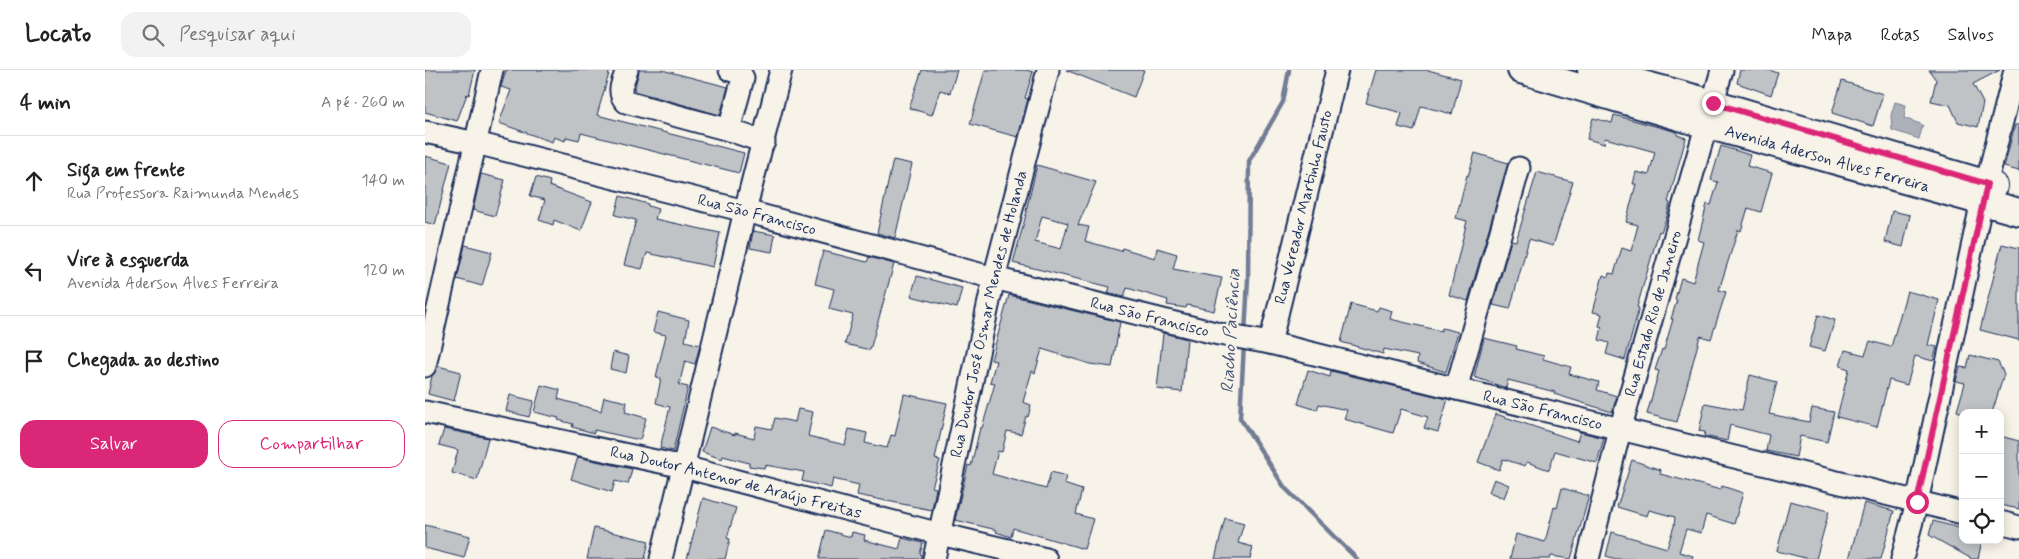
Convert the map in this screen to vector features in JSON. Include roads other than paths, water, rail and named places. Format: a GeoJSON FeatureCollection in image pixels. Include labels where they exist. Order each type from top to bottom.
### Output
{"type":"FeatureCollection","features":[{"type":"Feature","properties":{"kind":"main road","name":"Avenida Aderson Alves Ferreira"},"geometry":{"type":"LineString","coordinates":[[1521,70],[1710,114],[1984,193],[2019,212]]}},
{"type":"Feature","properties":{"kind":"main road","name":"Avenida Aderson Alves Ferreira"},"geometry":{"type":"LineString","coordinates":[[1591,70],[1710,114]]}},
{"type":"Feature","properties":{"kind":"main road","name":"Avenida Aderson Alves Ferreira"},"geometry":{"type":"LineString","coordinates":[[1984,193],[2019,193]]}},
{"type":"Feature","properties":{"kind":"street"},"geometry":{"type":"LineString","coordinates":[[425,366],[492,70]]}},
{"type":"Feature","properties":{"kind":"street"},"geometry":{"type":"LineString","coordinates":[[627,70],[620,89],[620,94],[626,102],[729,130],[764,142]]}},
{"type":"Feature","properties":{"kind":"street"},"geometry":{"type":"LineString","coordinates":[[729,130],[743,78],[740,73],[730,70]]}},
{"type":"Feature","properties":{"kind":"street"},"geometry":{"type":"LineString","coordinates":[[661,559],[781,70]]}},
{"type":"Feature","properties":{"kind":"street","name":"Rua Doutor José Osmar Mendes de Holanda"},"geometry":{"type":"LineString","coordinates":[[934,559],[941,534],[994,278],[1048,70]]}},
{"type":"Feature","properties":{"kind":"street","name":"Rua Vereador Martinho Fausto"},"geometry":{"type":"LineString","coordinates":[[1269,343],[1337,70]]}},
{"type":"Feature","properties":{"kind":"street","name":"Rua Estado Rio de Janeiro"},"geometry":{"type":"LineString","coordinates":[[1588,559],[1620,430],[1722,70]]}},
{"type":"Feature","properties":{"kind":"street"},"geometry":{"type":"LineString","coordinates":[[1902,559],[1917,502],[1984,193],[2015,70]]}},
{"type":"Feature","properties":{"kind":"street","name":"Rua São Francisco"},"geometry":{"type":"LineString","coordinates":[[425,132],[476,143],[745,211],[994,278],[1219,334],[1269,343],[1959,512]]}},
{"type":"Feature","properties":{"kind":"street"},"geometry":{"type":"LineString","coordinates":[[1456,389],[1519,168]]}},
{"type":"Feature","properties":{"kind":"street","name":"Rua Doutor Antenor de Araújo Freitas"},"geometry":{"type":"LineString","coordinates":[[425,412],[684,467],[941,534],[1046,559]]}},
{"type":"Feature","properties":{"kind":"street"},"geometry":{"type":"LineString","coordinates":[[2004,523],[2019,527]]}},
{"type":"Feature","properties":{"kind":"waterway","name":"Riacho Paciência"},"geometry":{"type":"LineString","coordinates":[[1245,334],[1248,279],[1249,161],[1283,102],[1289,70]]}},
{"type":"Feature","properties":{"kind":"waterway","name":"Riacho Paciência"},"geometry":{"type":"LineString","coordinates":[[1244,344],[1240,418],[1285,488],[1357,559]]}}]}
